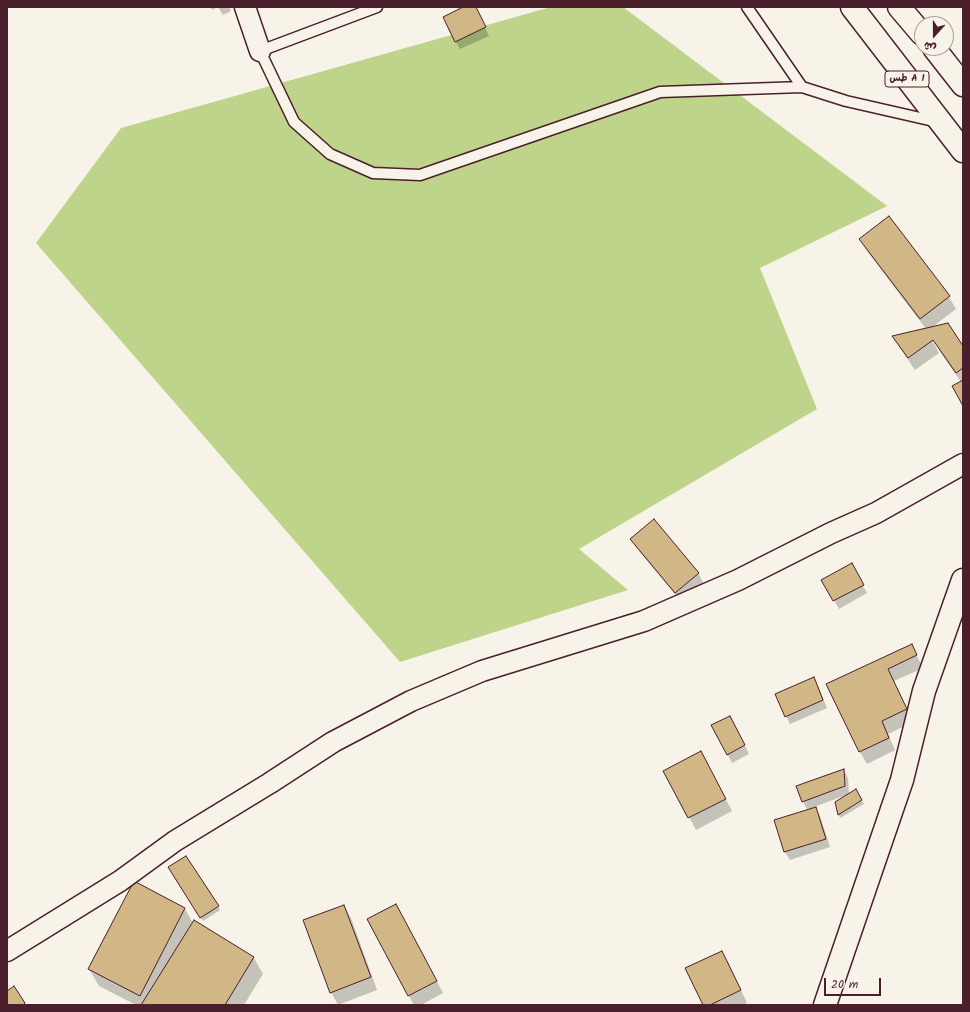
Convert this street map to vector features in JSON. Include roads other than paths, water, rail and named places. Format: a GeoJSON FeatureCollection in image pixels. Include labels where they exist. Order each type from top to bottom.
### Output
{"type":"FeatureCollection","features":[{"type":"Feature","properties":{"kind":"main road","name":"طس A 1"},"geometry":{"type":"LineString","coordinates":[[852,7],[963,151]]}},
{"type":"Feature","properties":{"kind":"main road"},"geometry":{"type":"LineString","coordinates":[[903,9],[914,23]]}},
{"type":"Feature","properties":{"kind":"main road"},"geometry":{"type":"LineString","coordinates":[[940,56],[963,85]]}},
{"type":"Feature","properties":{"kind":"main road"},"geometry":{"type":"LineString","coordinates":[[825,1005],[902,780],[924,691],[963,580]]}},
{"type":"Feature","properties":{"kind":"street"},"geometry":{"type":"LineString","coordinates":[[245,7],[260,51]]}},
{"type":"Feature","properties":{"kind":"street"},"geometry":{"type":"LineString","coordinates":[[7,951],[120,881],[175,841],[270,783],[333,742],[411,701],[482,672],[644,621],[738,580],[832,533],[876,513],[963,464]]}},
{"type":"Feature","properties":{"kind":"lane"},"geometry":{"type":"LineString","coordinates":[[377,7],[260,51],[294,122],[330,154],[373,173],[420,175],[660,92],[802,87],[846,101],[942,123]]}},
{"type":"Feature","properties":{"kind":"lane"},"geometry":{"type":"LineString","coordinates":[[747,7],[802,87]]}}]}
